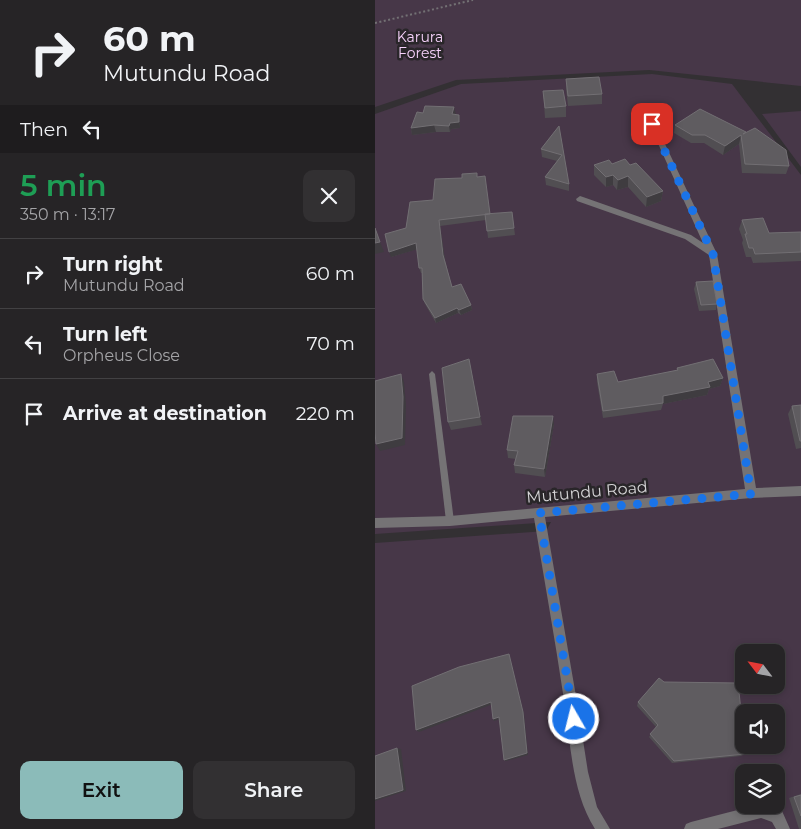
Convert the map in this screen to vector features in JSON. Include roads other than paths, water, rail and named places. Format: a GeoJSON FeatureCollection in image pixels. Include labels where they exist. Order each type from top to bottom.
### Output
{"type":"FeatureCollection","features":[{"type":"Feature","properties":{"kind":"street"},"geometry":{"type":"LineString","coordinates":[[645,108],[713,254],[751,494]]}},
{"type":"Feature","properties":{"kind":"street"},"geometry":{"type":"LineString","coordinates":[[580,199],[688,237],[713,254]]}},
{"type":"Feature","properties":{"kind":"street","name":"Mutundu Road"},"geometry":{"type":"LineString","coordinates":[[375,523],[450,521],[801,491]]}},
{"type":"Feature","properties":{"kind":"street"},"geometry":{"type":"LineString","coordinates":[[539,513],[570,692],[581,772],[591,810],[603,829]]}},
{"type":"Feature","properties":{"kind":"street"},"geometry":{"type":"LineString","coordinates":[[691,829],[761,810],[777,816],[783,829]]}},
{"type":"Feature","properties":{"kind":"lane"},"geometry":{"type":"LineString","coordinates":[[432,374],[450,521]]}},
{"type":"Feature","properties":{"kind":"park label","name":"Karura Forest"},"geometry":{"type":"Point","coordinates":[420,46]}}]}
